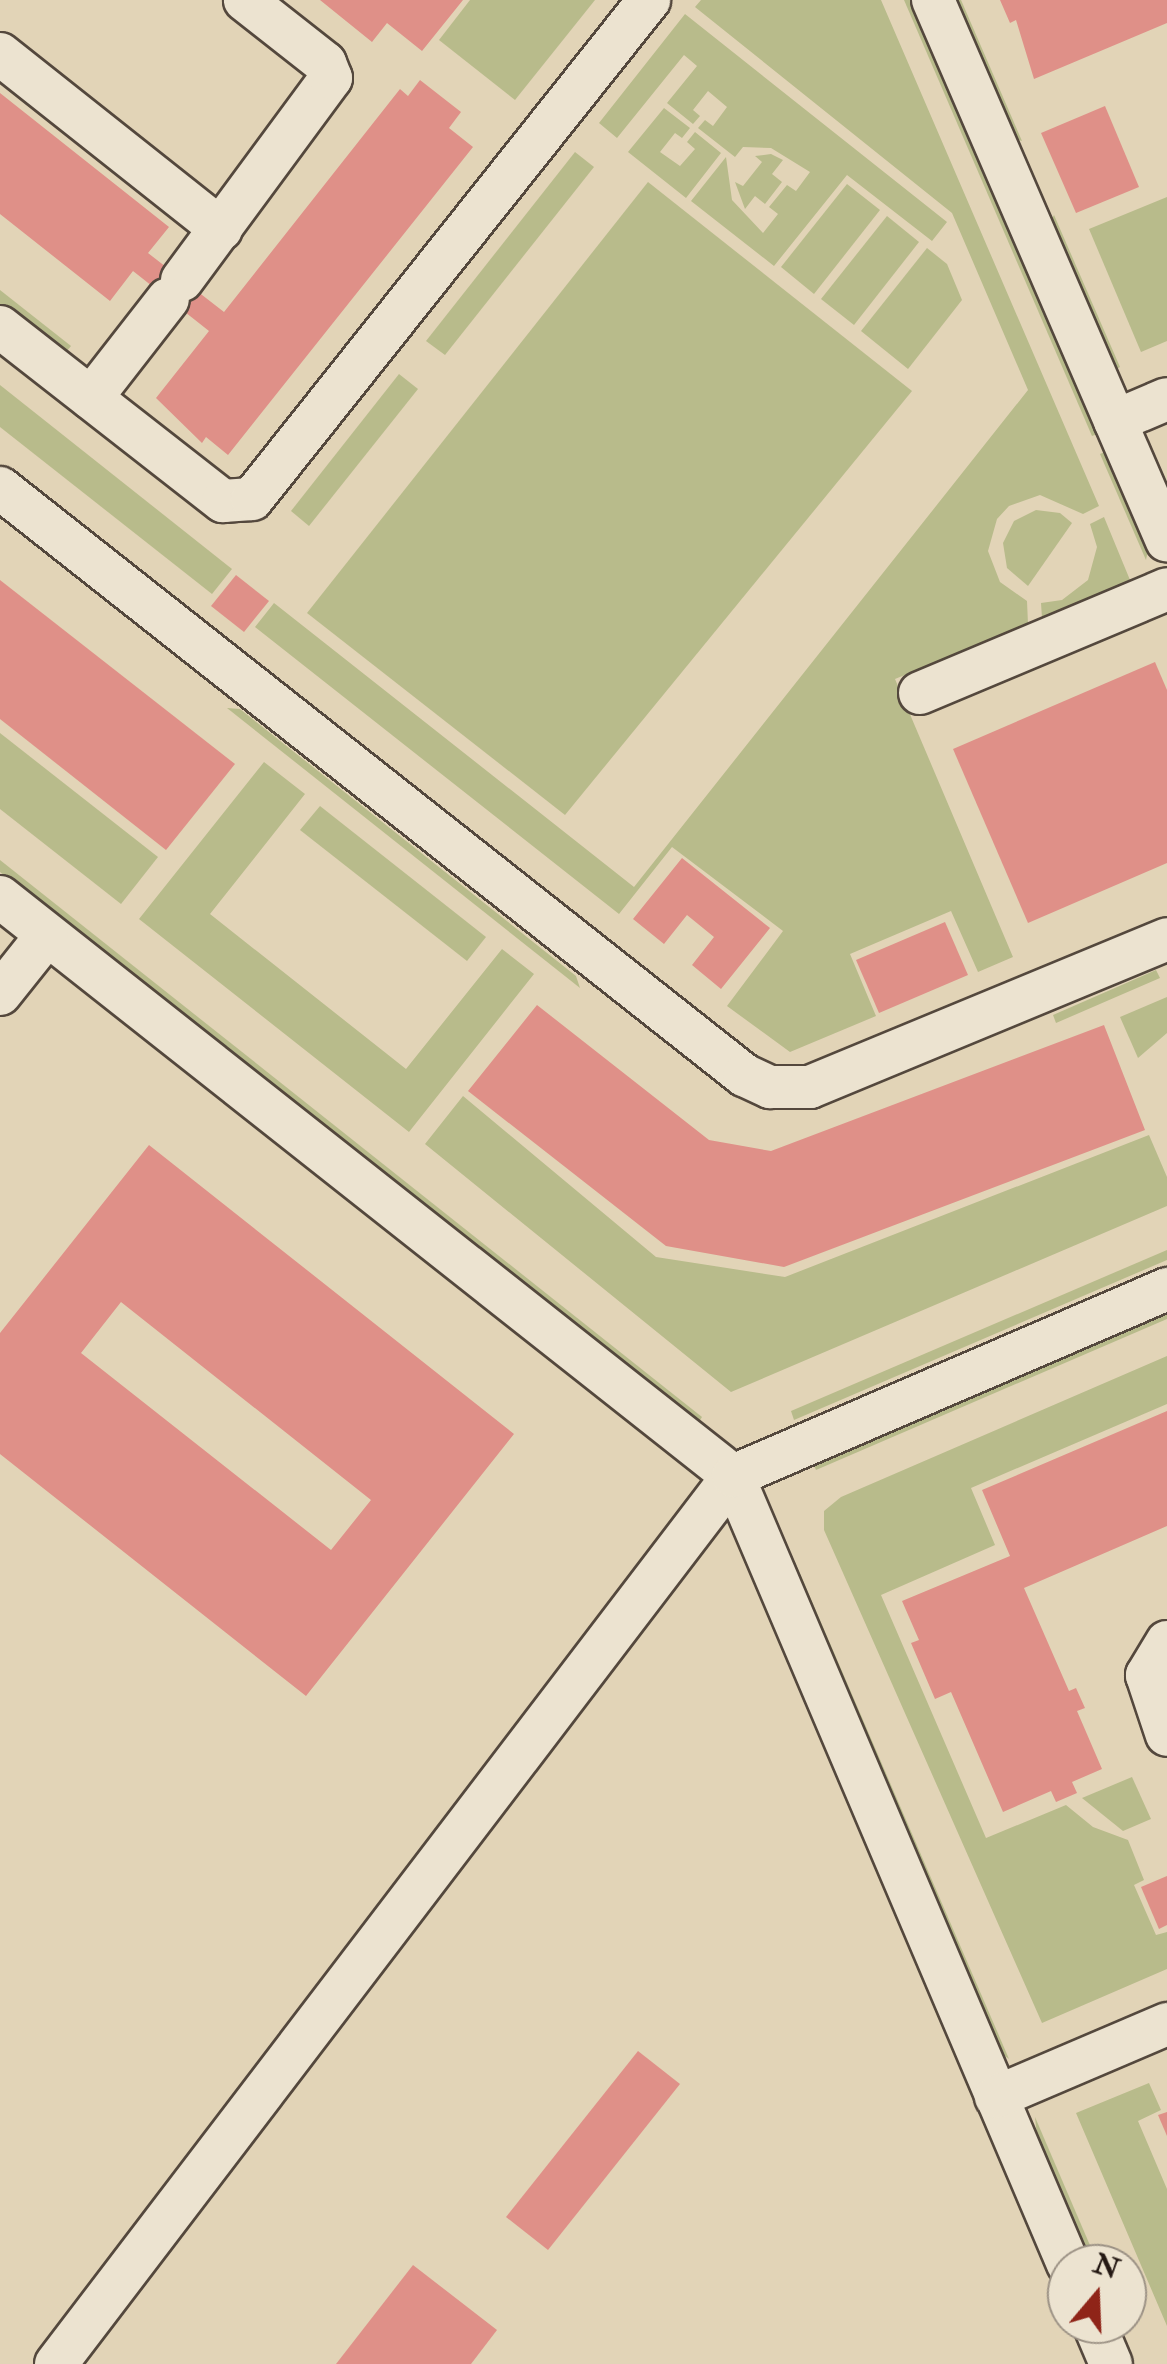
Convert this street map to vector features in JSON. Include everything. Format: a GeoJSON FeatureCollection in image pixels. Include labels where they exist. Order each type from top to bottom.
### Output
{"type":"FeatureCollection","features":[{"type":"Feature","properties":{"kind":"street"},"geometry":{"type":"LineString","coordinates":[[92,398],[331,78],[326,63],[245,0]]}},
{"type":"Feature","properties":{"kind":"street"},"geometry":{"type":"LineString","coordinates":[[0,328],[222,501],[252,499],[649,0]]}},
{"type":"Feature","properties":{"kind":"street"},"geometry":{"type":"LineString","coordinates":[[934,0],[1167,540]]}},
{"type":"Feature","properties":{"kind":"street"},"geometry":{"type":"LineString","coordinates":[[0,54],[221,230]]}},
{"type":"Feature","properties":{"kind":"street"},"geometry":{"type":"LineString","coordinates":[[1116,421],[1167,399]]}},
{"type":"Feature","properties":{"kind":"street"},"geometry":{"type":"LineString","coordinates":[[0,488],[744,1075],[770,1088],[810,1087],[1167,940]]}},
{"type":"Feature","properties":{"kind":"street"},"geometry":{"type":"LineString","coordinates":[[920,694],[1167,589]]}},
{"type":"Feature","properties":{"kind":"street"},"geometry":{"type":"LineString","coordinates":[[0,897],[733,1476],[1059,2244]]}},
{"type":"Feature","properties":{"kind":"street"},"geometry":{"type":"LineString","coordinates":[[0,994],[47,935]]}},
{"type":"Feature","properties":{"kind":"street"},"geometry":{"type":"LineString","coordinates":[[56,2364],[733,1476],[1167,1288]]}},
{"type":"Feature","properties":{"kind":"street"},"geometry":{"type":"LineString","coordinates":[[1167,1642],[1147,1675],[1167,1735]]}},
{"type":"Feature","properties":{"kind":"street"},"geometry":{"type":"LineString","coordinates":[[996,2097],[1167,2024]]}},
{"type":"Feature","properties":{"kind":"green space"},"geometry":{"type":"Polygon","coordinates":[[[470,0],[595,0],[515,100],[439,40],[470,0]]]}},
{"type":"Feature","properties":{"kind":"green space"},"geometry":{"type":"Polygon","coordinates":[[[701,0],[881,0],[1099,506],[1083,514],[1040,495],[1009,506],[997,519],[988,551],[1000,582],[1027,601],[1028,624],[895,679],[1013,957],[978,972],[951,911],[850,954],[876,1016],[790,1052],[727,1006],[783,931],[672,847],[619,914],[255,627],[274,603],[634,887],[1028,390],[952,213],[695,7],[701,0]]]}},
{"type":"Feature","properties":{"kind":"green space"},"geometry":{"type":"Polygon","coordinates":[[[904,0],[913,0],[1100,433],[1092,436],[904,0]]]}},
{"type":"Feature","properties":{"kind":"green space"},"geometry":{"type":"Polygon","coordinates":[[[955,0],[961,0],[1022,141],[1016,139],[955,0]]]}},
{"type":"Feature","properties":{"kind":"green space"},"geometry":{"type":"Polygon","coordinates":[[[685,14],[947,222],[932,241],[847,175],[774,266],[691,201],[726,157],[732,200],[763,233],[778,214],[769,207],[787,185],[796,191],[810,172],[771,148],[743,147],[735,157],[698,128],[705,120],[713,126],[727,107],[708,91],[693,110],[700,116],[693,124],[667,103],[697,66],[684,55],[617,138],[599,123],[685,14]]]}},
{"type":"Feature","properties":{"kind":"green space"},"geometry":{"type":"Polygon","coordinates":[[[664,108],[690,128],[682,138],[675,133],[660,152],[680,166],[695,149],[687,142],[695,132],[721,153],[686,198],[628,152],[664,108]]]}},
{"type":"Feature","properties":{"kind":"green space"},"geometry":{"type":"Polygon","coordinates":[[[575,152],[594,167],[445,355],[426,341],[575,152]]]}},
{"type":"Feature","properties":{"kind":"green space"},"geometry":{"type":"Polygon","coordinates":[[[771,154],[783,160],[772,174],[782,182],[765,204],[755,196],[745,209],[735,182],[743,186],[762,162],[755,156],[771,154]]]}},
{"type":"Feature","properties":{"kind":"green space"},"geometry":{"type":"Polygon","coordinates":[[[648,182],[912,391],[565,815],[307,613],[648,182]]]}},
{"type":"Feature","properties":{"kind":"green space"},"geometry":{"type":"Polygon","coordinates":[[[847,184],[880,210],[814,294],[781,267],[847,184]]]}},
{"type":"Feature","properties":{"kind":"green space"},"geometry":{"type":"Polygon","coordinates":[[[1167,197],[1167,341],[1141,352],[1089,229],[1167,197]]]}},
{"type":"Feature","properties":{"kind":"green space"},"geometry":{"type":"Polygon","coordinates":[[[1054,215],[1120,367],[1113,371],[1051,221],[1054,215]]]}},
{"type":"Feature","properties":{"kind":"green space"},"geometry":{"type":"Polygon","coordinates":[[[887,216],[919,242],[854,325],[821,299],[887,216]]]}},
{"type":"Feature","properties":{"kind":"green space"},"geometry":{"type":"Polygon","coordinates":[[[927,248],[947,264],[962,300],[908,369],[861,331],[927,248]]]}},
{"type":"Feature","properties":{"kind":"green space"},"geometry":{"type":"Polygon","coordinates":[[[0,290],[71,346],[57,363],[0,318],[0,290]]]}},
{"type":"Feature","properties":{"kind":"green space"},"geometry":{"type":"Polygon","coordinates":[[[399,374],[418,389],[309,526],[291,511],[399,374]]]}},
{"type":"Feature","properties":{"kind":"green space"},"geometry":{"type":"Polygon","coordinates":[[[0,385],[232,569],[212,594],[0,427],[0,385]]]}},
{"type":"Feature","properties":{"kind":"green space"},"geometry":{"type":"Polygon","coordinates":[[[1107,451],[1148,550],[1146,560],[1100,454],[1107,451]]]}},
{"type":"Feature","properties":{"kind":"green space"},"geometry":{"type":"Polygon","coordinates":[[[1036,510],[1060,513],[1072,523],[1028,586],[1007,568],[1003,543],[1014,521],[1036,510]]]}},
{"type":"Feature","properties":{"kind":"green space"},"geometry":{"type":"Polygon","coordinates":[[[1104,517],[1130,580],[1042,618],[1041,603],[1062,600],[1088,580],[1097,547],[1090,524],[1104,517]]]}},
{"type":"Feature","properties":{"kind":"green space"},"geometry":{"type":"Polygon","coordinates":[[[227,708],[240,709],[576,976],[580,988],[227,708]]]}},
{"type":"Feature","properties":{"kind":"green space"},"geometry":{"type":"Polygon","coordinates":[[[0,733],[158,857],[121,904],[0,809],[0,733]]]}},
{"type":"Feature","properties":{"kind":"green space"},"geometry":{"type":"Polygon","coordinates":[[[264,762],[305,794],[210,914],[406,1069],[502,949],[534,974],[409,1132],[139,919],[264,762]]]}},
{"type":"Feature","properties":{"kind":"green space"},"geometry":{"type":"Polygon","coordinates":[[[320,806],[486,937],[467,961],[300,830],[320,806]]]}},
{"type":"Feature","properties":{"kind":"green space"},"geometry":{"type":"Polygon","coordinates":[[[0,860],[702,1417],[697,1425],[0,872],[0,860]]]}},
{"type":"Feature","properties":{"kind":"green space"},"geometry":{"type":"Polygon","coordinates":[[[1156,970],[1160,978],[1056,1023],[1053,1015],[1156,970]]]}},
{"type":"Feature","properties":{"kind":"green space"},"geometry":{"type":"Polygon","coordinates":[[[1167,997],[1167,1033],[1138,1058],[1120,1017],[1167,997]]]}},
{"type":"Feature","properties":{"kind":"green space"},"geometry":{"type":"Polygon","coordinates":[[[463,1096],[656,1257],[785,1277],[1149,1135],[1167,1177],[1167,1206],[731,1392],[425,1144],[463,1096]]]}},
{"type":"Feature","properties":{"kind":"green space"},"geometry":{"type":"Polygon","coordinates":[[[1167,1250],[1167,1260],[794,1420],[791,1411],[1167,1250]]]}},
{"type":"Feature","properties":{"kind":"green space"},"geometry":{"type":"Polygon","coordinates":[[[1167,1309],[1167,1319],[816,1470],[812,1461],[1167,1309]]]}},
{"type":"Feature","properties":{"kind":"green space"},"geometry":{"type":"Polygon","coordinates":[[[1167,1356],[1167,1404],[971,1488],[995,1545],[881,1595],[986,1838],[1066,1805],[1093,1827],[1128,1840],[1144,1880],[1134,1885],[1156,1935],[1167,1932],[1167,1969],[1042,2023],[824,1530],[824,1511],[841,1497],[1167,1356]]]}},
{"type":"Feature","properties":{"kind":"green space"},"geometry":{"type":"Polygon","coordinates":[[[795,1562],[1009,2059],[1001,2053],[787,1566],[795,1562]]]}},
{"type":"Feature","properties":{"kind":"green space"},"geometry":{"type":"Polygon","coordinates":[[[1132,1777],[1151,1819],[1123,1831],[1082,1798],[1132,1777]]]}},
{"type":"Feature","properties":{"kind":"green space"},"geometry":{"type":"Polygon","coordinates":[[[1149,2083],[1161,2110],[1138,2121],[1167,2189],[1167,2326],[1147,2279],[1147,2244],[1132,2244],[1076,2113],[1149,2083]]]}},
{"type":"Feature","properties":{"kind":"green space"},"geometry":{"type":"Polygon","coordinates":[[[1035,2117],[1089,2244],[1080,2244],[1038,2145],[1035,2117]]]}},
{"type":"Feature","properties":{"kind":"building"},"geometry":{"type":"Polygon","coordinates":[[[320,0],[463,0],[422,51],[387,23],[372,42],[320,0]]]}},
{"type":"Feature","properties":{"kind":"building"},"geometry":{"type":"Polygon","coordinates":[[[1000,0],[1167,0],[1167,23],[1034,79],[1016,20],[1010,23],[1000,0]]]}},
{"type":"Feature","properties":{"kind":"building"},"geometry":{"type":"Polygon","coordinates":[[[420,80],[461,112],[449,128],[473,147],[228,455],[206,437],[202,443],[156,398],[209,331],[133,271],[110,301],[0,214],[0,93],[169,227],[148,253],[224,312],[400,89],[408,96],[420,80]]]}},
{"type":"Feature","properties":{"kind":"building"},"geometry":{"type":"Polygon","coordinates":[[[1105,106],[1139,187],[1076,213],[1041,133],[1105,106]]]}},
{"type":"Feature","properties":{"kind":"building"},"geometry":{"type":"Polygon","coordinates":[[[236,575],[269,601],[244,632],[211,606],[236,575]]]}},
{"type":"Feature","properties":{"kind":"building"},"geometry":{"type":"Polygon","coordinates":[[[0,580],[235,764],[166,850],[0,719],[0,580]]]}},
{"type":"Feature","properties":{"kind":"building"},"geometry":{"type":"Polygon","coordinates":[[[1155,662],[1167,690],[1167,863],[1028,923],[953,749],[1155,662]]]}},
{"type":"Feature","properties":{"kind":"building"},"geometry":{"type":"Polygon","coordinates":[[[682,858],[770,928],[721,989],[692,965],[714,937],[687,915],[664,944],[633,919],[682,858]]]}},
{"type":"Feature","properties":{"kind":"building"},"geometry":{"type":"Polygon","coordinates":[[[945,922],[968,975],[879,1013],[856,960],[945,922]]]}},
{"type":"Feature","properties":{"kind":"building"},"geometry":{"type":"Polygon","coordinates":[[[537,1005],[709,1140],[771,1151],[1104,1025],[1145,1130],[784,1267],[666,1246],[468,1091],[537,1005]]]}},
{"type":"Feature","properties":{"kind":"building"},"geometry":{"type":"Polygon","coordinates":[[[149,1145],[514,1434],[306,1696],[0,1454],[0,1333],[149,1145]],[[121,1302],[81,1353],[331,1550],[371,1500],[121,1302]]]}},
{"type":"Feature","properties":{"kind":"building"},"geometry":{"type":"Polygon","coordinates":[[[1167,1411],[1167,1526],[1024,1588],[1069,1691],[1076,1688],[1085,1708],[1077,1711],[1102,1769],[1072,1782],[1077,1793],[1056,1802],[1051,1791],[1003,1812],[951,1692],[935,1699],[911,1643],[919,1640],[902,1601],[1010,1556],[982,1490],[1167,1411]]]}},
{"type":"Feature","properties":{"kind":"building"},"geometry":{"type":"Polygon","coordinates":[[[1167,1876],[1167,1925],[1159,1929],[1141,1887],[1167,1876]]]}},
{"type":"Feature","properties":{"kind":"building"},"geometry":{"type":"Polygon","coordinates":[[[638,2051],[680,2084],[548,2250],[506,2217],[638,2051]]]}},
{"type":"Feature","properties":{"kind":"building"},"geometry":{"type":"Polygon","coordinates":[[[1167,2112],[1167,2136],[1158,2115],[1167,2112]]]}},
{"type":"Feature","properties":{"kind":"building"},"geometry":{"type":"Polygon","coordinates":[[[413,2265],[497,2330],[471,2364],[336,2364],[413,2265]]]}}]}
